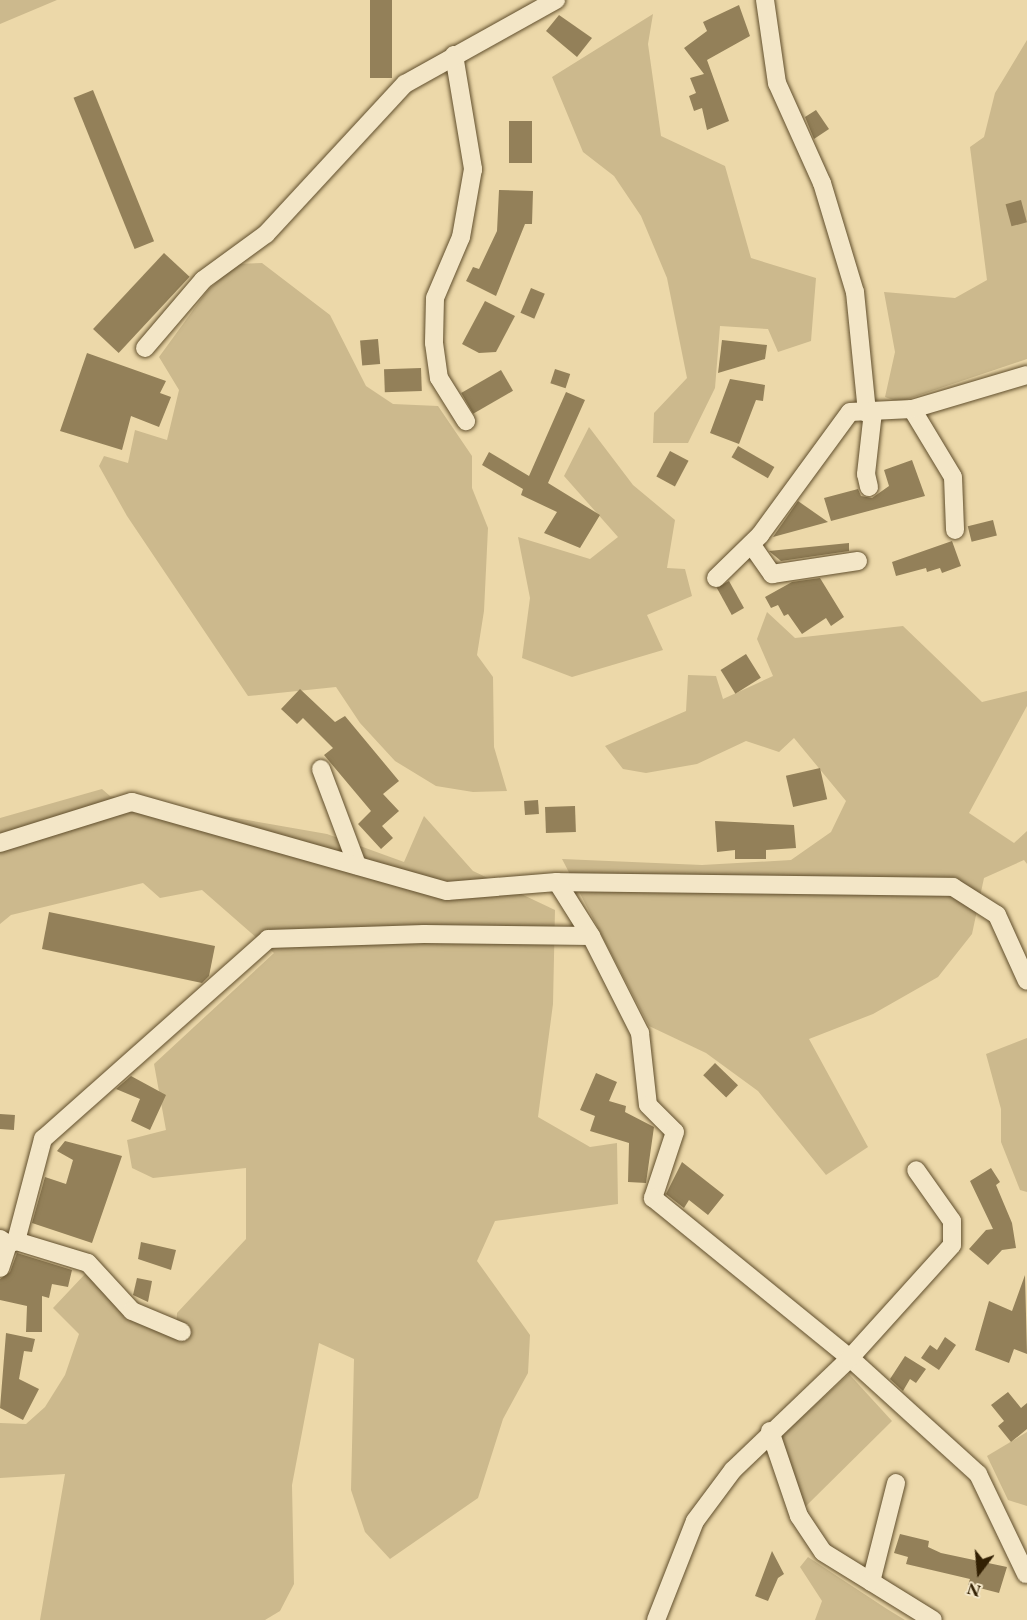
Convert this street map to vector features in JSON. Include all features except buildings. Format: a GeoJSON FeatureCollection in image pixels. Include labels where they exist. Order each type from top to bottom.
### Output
{"type":"FeatureCollection","features":[{"type":"Feature","properties":{"kind":"street"},"geometry":{"type":"LineString","coordinates":[[765,0],[777,82],[822,183],[855,292],[870,412],[866,474],[869,487]]}},
{"type":"Feature","properties":{"kind":"street"},"geometry":{"type":"LineString","coordinates":[[145,348],[203,280],[266,234],[405,84],[454,55],[526,6],[551,1]]}},
{"type":"Feature","properties":{"kind":"street"},"geometry":{"type":"LineString","coordinates":[[454,55],[473,170],[461,237],[435,298],[434,343],[439,378],[466,421]]}},
{"type":"Feature","properties":{"kind":"street"},"geometry":{"type":"LineString","coordinates":[[716,579],[751,544],[850,412],[912,409],[1027,375]]}},
{"type":"Feature","properties":{"kind":"street"},"geometry":{"type":"LineString","coordinates":[[912,409],[953,477],[955,530]]}},
{"type":"Feature","properties":{"kind":"street"},"geometry":{"type":"LineString","coordinates":[[751,544],[772,574],[858,561]]}},
{"type":"Feature","properties":{"kind":"street"},"geometry":{"type":"LineString","coordinates":[[321,770],[357,865]]}},
{"type":"Feature","properties":{"kind":"street"},"geometry":{"type":"LineString","coordinates":[[0,843],[132,802],[447,891],[556,882],[953,887],[997,915],[1027,981]]}},
{"type":"Feature","properties":{"kind":"street"},"geometry":{"type":"LineString","coordinates":[[556,882],[591,936],[639,1032],[648,1105],[675,1132],[653,1198],[850,1358],[978,1474],[1026,1574]]}},
{"type":"Feature","properties":{"kind":"street"},"geometry":{"type":"LineString","coordinates":[[0,1268],[43,1139],[267,939],[424,934],[591,936]]}},
{"type":"Feature","properties":{"kind":"street"},"geometry":{"type":"LineString","coordinates":[[656,1620],[695,1521],[770,1431],[850,1358],[952,1245],[952,1221],[916,1170]]}},
{"type":"Feature","properties":{"kind":"street"},"geometry":{"type":"LineString","coordinates":[[8,1241],[88,1263],[132,1311],[182,1332]]}},
{"type":"Feature","properties":{"kind":"street"},"geometry":{"type":"LineString","coordinates":[[770,1431],[799,1516],[823,1552],[933,1620]]}},
{"type":"Feature","properties":{"kind":"street"},"geometry":{"type":"LineString","coordinates":[[871,1582],[896,1483]]}},
{"type":"Feature","properties":{"kind":"shaded area"},"geometry":{"type":"Polygon","coordinates":[[[0,0],[57,0],[0,24],[0,0]]]}},
{"type":"Feature","properties":{"kind":"shaded area"},"geometry":{"type":"Polygon","coordinates":[[[653,14],[648,44],[661,136],[725,166],[751,258],[816,278],[811,341],[778,352],[768,329],[720,326],[715,388],[688,443],[653,443],[654,413],[687,378],[667,278],[641,216],[614,176],[583,152],[552,77],[653,14]]]}},
{"type":"Feature","properties":{"kind":"shaded area"},"geometry":{"type":"Polygon","coordinates":[[[1027,40],[1027,359],[899,402],[885,397],[895,352],[884,292],[955,298],[987,280],[970,147],[984,137],[995,93],[1027,40]]]}},
{"type":"Feature","properties":{"kind":"shaded area"},"geometry":{"type":"Polygon","coordinates":[[[262,263],[330,315],[366,386],[393,404],[438,406],[472,456],[472,488],[488,528],[484,611],[477,655],[493,677],[494,747],[507,791],[473,792],[436,786],[395,761],[360,723],[336,687],[248,696],[127,516],[99,466],[104,456],[128,463],[135,430],[167,440],[179,390],[159,357],[207,291],[236,264],[262,263]]]}},
{"type":"Feature","properties":{"kind":"shaded area"},"geometry":{"type":"Polygon","coordinates":[[[589,427],[633,485],[675,520],[667,568],[685,569],[692,596],[647,615],[663,650],[572,677],[522,658],[530,598],[518,537],[590,559],[618,537],[564,476],[589,427]]]}},
{"type":"Feature","properties":{"kind":"shaded area"},"geometry":{"type":"Polygon","coordinates":[[[767,612],[795,638],[903,626],[982,702],[1027,691],[1027,706],[969,813],[1014,843],[1027,831],[1027,864],[1024,860],[984,878],[972,934],[938,977],[873,1014],[809,1039],[868,1147],[826,1175],[758,1091],[706,1053],[649,1026],[562,859],[702,865],[791,860],[831,832],[846,801],[794,738],[779,752],[746,741],[697,764],[646,773],[623,769],[605,746],[686,711],[688,675],[716,676],[723,699],[773,676],[757,639],[767,612]]]}},
{"type":"Feature","properties":{"kind":"shaded area"},"geometry":{"type":"Polygon","coordinates":[[[102,789],[110,796],[327,834],[404,862],[424,816],[473,871],[555,910],[553,1004],[538,1117],[590,1147],[617,1143],[618,1204],[495,1221],[477,1261],[530,1335],[528,1373],[503,1419],[478,1498],[390,1559],[365,1532],[351,1490],[354,1359],[319,1343],[292,1485],[294,1584],[280,1611],[265,1620],[40,1620],[65,1474],[0,1478],[0,1423],[26,1424],[45,1407],[65,1375],[79,1334],[53,1308],[86,1273],[176,1337],[177,1313],[246,1239],[246,1168],[153,1178],[132,1168],[127,1140],[166,1130],[154,1064],[274,953],[202,890],[160,898],[143,883],[11,915],[0,924],[0,818],[102,789]]]}},
{"type":"Feature","properties":{"kind":"shaded area"},"geometry":{"type":"Polygon","coordinates":[[[1027,1038],[1027,1192],[1020,1190],[1001,1142],[1001,1109],[986,1054],[1027,1038]]]}},
{"type":"Feature","properties":{"kind":"shaded area"},"geometry":{"type":"Polygon","coordinates":[[[849,1374],[892,1421],[802,1510],[778,1439],[849,1374]]]}},
{"type":"Feature","properties":{"kind":"shaded area"},"geometry":{"type":"Polygon","coordinates":[[[1027,1432],[1027,1506],[1008,1500],[987,1456],[1027,1432]]]}},
{"type":"Feature","properties":{"kind":"shaded area"},"geometry":{"type":"Polygon","coordinates":[[[808,1557],[905,1620],[815,1620],[822,1601],[800,1567],[808,1557]]]}}]}
